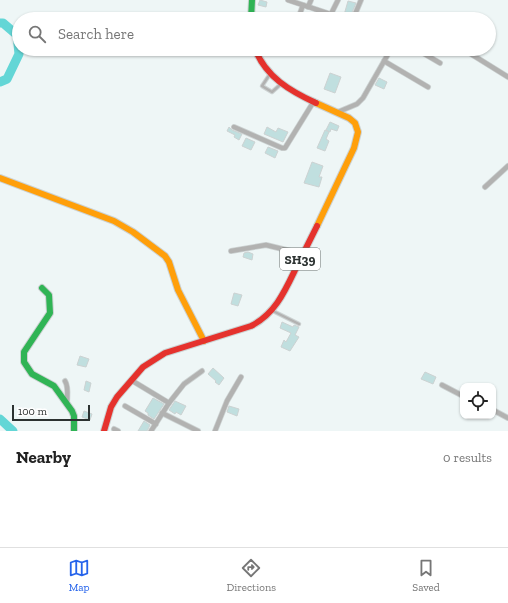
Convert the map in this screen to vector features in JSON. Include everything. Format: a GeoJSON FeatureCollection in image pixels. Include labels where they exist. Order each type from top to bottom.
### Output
{"type":"FeatureCollection","features":[{"type":"Feature","properties":{"kind":"main road"},"geometry":{"type":"LineString","coordinates":[[251,12],[252,0]]}},
{"type":"Feature","properties":{"kind":"main road","name":"SH39"},"geometry":{"type":"LineString","coordinates":[[104,431],[114,402],[143,367],[159,356],[260,322],[273,311],[280,300],[354,148],[358,136],[357,125],[345,115],[314,101],[281,83],[262,66],[256,56]]}},
{"type":"Feature","properties":{"kind":"main road"},"geometry":{"type":"LineString","coordinates":[[0,178],[114,221],[133,232],[160,252],[169,262],[178,290],[204,341]]}},
{"type":"Feature","properties":{"kind":"main road"},"geometry":{"type":"LineString","coordinates":[[42,288],[49,296],[50,313],[24,352],[24,362],[32,374],[54,386],[74,416],[74,431]]}},
{"type":"Feature","properties":{"kind":"street"},"geometry":{"type":"LineString","coordinates":[[288,0],[324,12]]}},
{"type":"Feature","properties":{"kind":"street"},"geometry":{"type":"LineString","coordinates":[[302,12],[311,0]]}},
{"type":"Feature","properties":{"kind":"street"},"geometry":{"type":"LineString","coordinates":[[332,12],[338,0]]}},
{"type":"Feature","properties":{"kind":"street"},"geometry":{"type":"LineString","coordinates":[[356,12],[361,0]]}},
{"type":"Feature","properties":{"kind":"street"},"geometry":{"type":"LineString","coordinates":[[338,112],[357,104],[363,98],[387,56]]}},
{"type":"Feature","properties":{"kind":"street"},"geometry":{"type":"LineString","coordinates":[[428,56],[440,63]]}},
{"type":"Feature","properties":{"kind":"street"},"geometry":{"type":"LineString","coordinates":[[474,56],[508,77]]}},
{"type":"Feature","properties":{"kind":"street"},"geometry":{"type":"LineString","coordinates":[[384,60],[428,87]]}},
{"type":"Feature","properties":{"kind":"street"},"geometry":{"type":"LineString","coordinates":[[234,127],[285,148],[314,101]]}},
{"type":"Feature","properties":{"kind":"street"},"geometry":{"type":"LineString","coordinates":[[485,187],[508,166]]}},
{"type":"Feature","properties":{"kind":"street"},"geometry":{"type":"LineString","coordinates":[[231,251],[266,245],[302,254]]}},
{"type":"Feature","properties":{"kind":"street"},"geometry":{"type":"LineString","coordinates":[[151,431],[169,403],[184,384],[202,371]]}},
{"type":"Feature","properties":{"kind":"street"},"geometry":{"type":"LineString","coordinates":[[215,431],[227,401],[241,377]]}},
{"type":"Feature","properties":{"kind":"street"},"geometry":{"type":"LineString","coordinates":[[65,380],[67,382],[68,391],[67,404]]}},
{"type":"Feature","properties":{"kind":"street"},"geometry":{"type":"LineString","coordinates":[[131,380],[169,403]]}},
{"type":"Feature","properties":{"kind":"street"},"geometry":{"type":"LineString","coordinates":[[442,385],[460,394]]}},
{"type":"Feature","properties":{"kind":"street"},"geometry":{"type":"LineString","coordinates":[[125,406],[156,424]]}},
{"type":"Feature","properties":{"kind":"street"},"geometry":{"type":"LineString","coordinates":[[496,412],[508,418]]}},
{"type":"Feature","properties":{"kind":"street"},"geometry":{"type":"LineString","coordinates":[[162,413],[198,431]]}},
{"type":"Feature","properties":{"kind":"lane"},"geometry":{"type":"LineString","coordinates":[[270,74],[262,86],[273,92],[281,83]]}},
{"type":"Feature","properties":{"kind":"lane"},"geometry":{"type":"LineString","coordinates":[[273,311],[299,324]]}},
{"type":"Feature","properties":{"kind":"building"},"geometry":{"type":"Polygon","coordinates":[[[260,0],[267,2],[266,7],[258,5],[260,0]]]}},
{"type":"Feature","properties":{"kind":"building"},"geometry":{"type":"Polygon","coordinates":[[[348,1],[356,3],[352,12],[345,12],[348,1]]]}},
{"type":"Feature","properties":{"kind":"building"},"geometry":{"type":"Polygon","coordinates":[[[330,73],[341,77],[335,93],[324,89],[330,73]]]}},
{"type":"Feature","properties":{"kind":"building"},"geometry":{"type":"Polygon","coordinates":[[[379,78],[387,82],[384,89],[375,85],[379,78]]]}},
{"type":"Feature","properties":{"kind":"building"},"geometry":{"type":"Polygon","coordinates":[[[330,122],[339,126],[337,131],[331,129],[330,132],[326,130],[330,122]]]}},
{"type":"Feature","properties":{"kind":"building"},"geometry":{"type":"Polygon","coordinates":[[[229,127],[232,130],[242,134],[239,140],[234,137],[235,135],[227,131],[229,127]]]}},
{"type":"Feature","properties":{"kind":"building"},"geometry":{"type":"Polygon","coordinates":[[[267,127],[276,132],[278,128],[288,132],[283,142],[264,134],[267,127]]]}},
{"type":"Feature","properties":{"kind":"building"},"geometry":{"type":"Polygon","coordinates":[[[325,130],[329,132],[326,139],[329,141],[325,151],[317,148],[325,130]]]}},
{"type":"Feature","properties":{"kind":"building"},"geometry":{"type":"Polygon","coordinates":[[[246,138],[255,142],[251,150],[242,146],[246,138]]]}},
{"type":"Feature","properties":{"kind":"building"},"geometry":{"type":"Polygon","coordinates":[[[268,147],[278,151],[275,158],[265,153],[268,147]]]}},
{"type":"Feature","properties":{"kind":"building"},"geometry":{"type":"Polygon","coordinates":[[[312,162],[323,166],[319,177],[322,177],[319,187],[304,183],[312,162]]]}},
{"type":"Feature","properties":{"kind":"building"},"geometry":{"type":"Polygon","coordinates":[[[248,252],[253,254],[252,260],[243,257],[244,253],[248,252]]]}},
{"type":"Feature","properties":{"kind":"building"},"geometry":{"type":"Polygon","coordinates":[[[234,293],[242,295],[238,306],[231,304],[234,293]]]}},
{"type":"Feature","properties":{"kind":"building"},"geometry":{"type":"Polygon","coordinates":[[[282,322],[293,327],[294,325],[299,327],[295,335],[299,337],[290,351],[281,347],[284,340],[286,342],[291,333],[280,328],[282,322]]]}},
{"type":"Feature","properties":{"kind":"building"},"geometry":{"type":"Polygon","coordinates":[[[80,356],[89,359],[86,367],[77,365],[80,356]]]}},
{"type":"Feature","properties":{"kind":"building"},"geometry":{"type":"Polygon","coordinates":[[[213,368],[224,378],[219,385],[208,374],[213,368]]]}},
{"type":"Feature","properties":{"kind":"building"},"geometry":{"type":"Polygon","coordinates":[[[425,372],[436,377],[433,384],[421,379],[425,372]]]}},
{"type":"Feature","properties":{"kind":"building"},"geometry":{"type":"Polygon","coordinates":[[[86,381],[91,383],[89,392],[84,390],[86,381]]]}},
{"type":"Feature","properties":{"kind":"building"},"geometry":{"type":"Polygon","coordinates":[[[153,398],[164,404],[154,419],[145,411],[153,398]]]}},
{"type":"Feature","properties":{"kind":"building"},"geometry":{"type":"Polygon","coordinates":[[[175,401],[186,406],[181,415],[176,412],[175,414],[169,410],[175,401]]]}},
{"type":"Feature","properties":{"kind":"building"},"geometry":{"type":"Polygon","coordinates":[[[229,406],[239,409],[237,416],[227,412],[229,406]]]}},
{"type":"Feature","properties":{"kind":"building"},"geometry":{"type":"Polygon","coordinates":[[[84,411],[92,414],[90,420],[82,417],[84,411]]]}},
{"type":"Feature","properties":{"kind":"building"},"geometry":{"type":"Polygon","coordinates":[[[144,421],[150,425],[147,431],[138,431],[144,421]]]}},
{"type":"Feature","properties":{"kind":"waterway"},"geometry":{"type":"LineString","coordinates":[[0,23],[3,23],[12,31]]}},
{"type":"Feature","properties":{"kind":"waterway"},"geometry":{"type":"LineString","coordinates":[[0,82],[7,79],[18,56]]}},
{"type":"Feature","properties":{"kind":"waterway"},"geometry":{"type":"LineString","coordinates":[[0,419],[13,431]]}},
{"type":"Feature","properties":{"kind":"traffic: fast"},"geometry":{"type":"LineString","coordinates":[[251,12],[252,0]]}},
{"type":"Feature","properties":{"kind":"traffic: fast"},"geometry":{"type":"LineString","coordinates":[[42,288],[49,295],[50,313],[24,352],[24,362],[32,374],[54,386],[72,411],[74,416],[74,431]]}},
{"type":"Feature","properties":{"kind":"traffic: slow"},"geometry":{"type":"LineString","coordinates":[[316,103],[349,118],[355,123],[358,132],[354,148],[317,226]]}},
{"type":"Feature","properties":{"kind":"traffic: slow"},"geometry":{"type":"LineString","coordinates":[[0,178],[114,221],[133,232],[165,256],[169,262],[178,290],[204,341]]}},
{"type":"Feature","properties":{"kind":"traffic: jam"},"geometry":{"type":"LineString","coordinates":[[258,56],[266,68],[280,82],[316,103]]}},
{"type":"Feature","properties":{"kind":"traffic: jam"},"geometry":{"type":"LineString","coordinates":[[104,431],[111,407],[117,397],[143,367],[165,353],[251,326],[267,315],[283,293],[317,226]]}}]}
